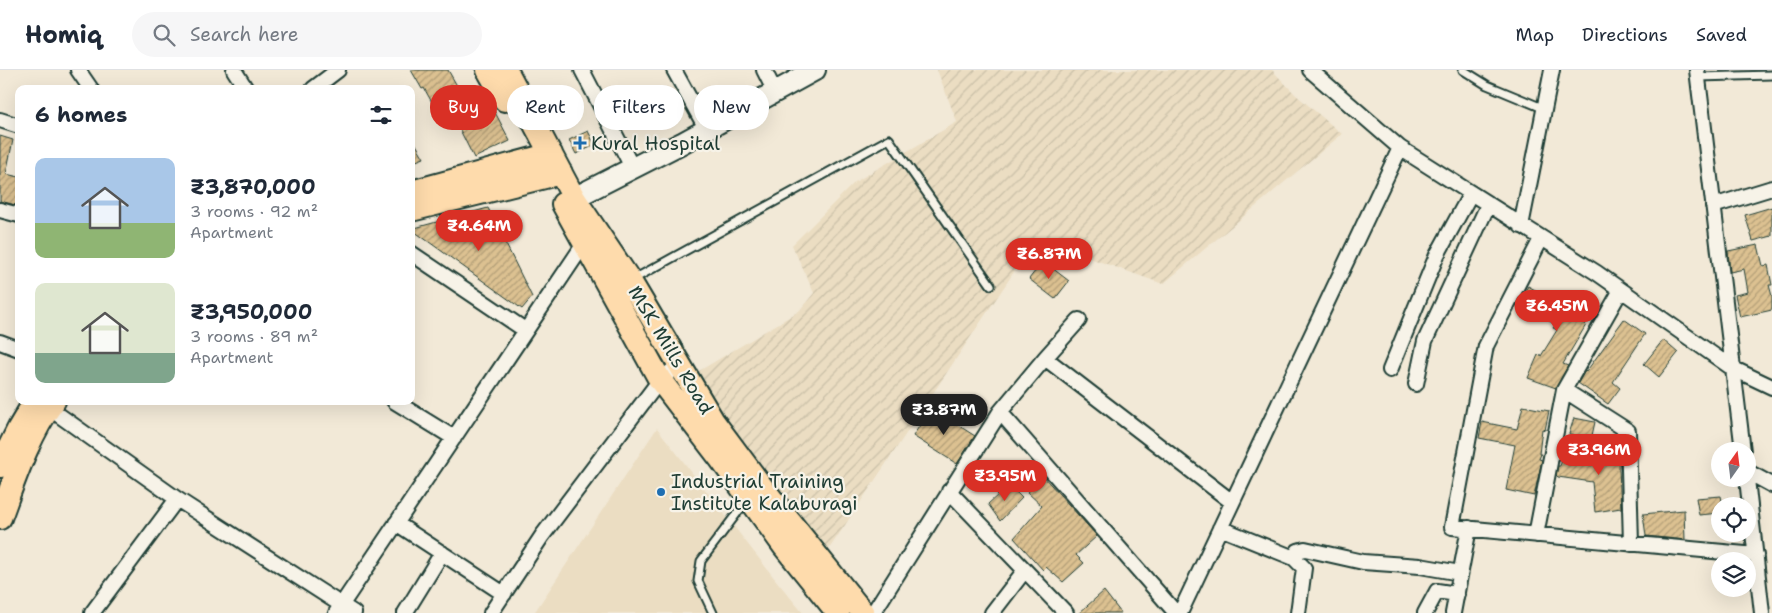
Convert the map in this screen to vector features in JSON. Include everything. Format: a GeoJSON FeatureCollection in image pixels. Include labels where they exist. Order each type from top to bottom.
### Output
{"type":"FeatureCollection","features":[{"type":"Feature","properties":{"kind":"main road","name":"MSK Mills Road"},"geometry":{"type":"LineString","coordinates":[[488,70],[549,165]]}},
{"type":"Feature","properties":{"kind":"main road","name":"MSK Mills Road"},"geometry":{"type":"LineString","coordinates":[[506,70],[549,165],[569,202],[584,244],[660,380],[784,546],[838,613]]}},
{"type":"Feature","properties":{"kind":"main road"},"geometry":{"type":"LineString","coordinates":[[415,191],[549,165]]}},
{"type":"Feature","properties":{"kind":"main road"},"geometry":{"type":"LineString","coordinates":[[415,209],[549,165]]}},
{"type":"Feature","properties":{"kind":"main road","name":"MSK Mills Road"},"geometry":{"type":"LineString","coordinates":[[569,202],[630,282],[713,421],[863,613]]}},
{"type":"Feature","properties":{"kind":"main road"},"geometry":{"type":"LineString","coordinates":[[0,466],[45,405]]}},
{"type":"Feature","properties":{"kind":"main road"},"geometry":{"type":"LineString","coordinates":[[0,518],[46,405]]}},
{"type":"Feature","properties":{"kind":"street"},"geometry":{"type":"LineString","coordinates":[[78,70],[88,85]]}},
{"type":"Feature","properties":{"kind":"street"},"geometry":{"type":"LineString","coordinates":[[234,70],[243,85]]}},
{"type":"Feature","properties":{"kind":"street"},"geometry":{"type":"LineString","coordinates":[[318,85],[338,70]]}},
{"type":"Feature","properties":{"kind":"street"},"geometry":{"type":"LineString","coordinates":[[582,70],[632,168]]}},
{"type":"Feature","properties":{"kind":"street"},"geometry":{"type":"LineString","coordinates":[[674,70],[694,106]]}},
{"type":"Feature","properties":{"kind":"street"},"geometry":{"type":"LineString","coordinates":[[764,70],[775,92]]}},
{"type":"Feature","properties":{"kind":"street"},"geometry":{"type":"LineString","coordinates":[[769,95],[815,70]]}},
{"type":"Feature","properties":{"kind":"street"},"geometry":{"type":"LineString","coordinates":[[1310,70],[1400,148],[1621,290],[1732,368],[1772,387]]}},
{"type":"Feature","properties":{"kind":"street"},"geometry":{"type":"LineString","coordinates":[[1522,226],[1552,70]]}},
{"type":"Feature","properties":{"kind":"street"},"geometry":{"type":"LineString","coordinates":[[1697,74],[1742,442]]}},
{"type":"Feature","properties":{"kind":"street"},"geometry":{"type":"LineString","coordinates":[[0,120],[15,125]]}},
{"type":"Feature","properties":{"kind":"street"},"geometry":{"type":"LineString","coordinates":[[569,202],[707,130]]}},
{"type":"Feature","properties":{"kind":"street"},"geometry":{"type":"LineString","coordinates":[[1180,613],[1400,148]]}},
{"type":"Feature","properties":{"kind":"street"},"geometry":{"type":"LineString","coordinates":[[1713,206],[1772,188]]}},
{"type":"Feature","properties":{"kind":"street"},"geometry":{"type":"LineString","coordinates":[[1390,370],[1437,255],[1471,194]]}},
{"type":"Feature","properties":{"kind":"street"},"geometry":{"type":"LineString","coordinates":[[1416,384],[1426,341],[1488,205]]}},
{"type":"Feature","properties":{"kind":"street"},"geometry":{"type":"LineString","coordinates":[[0,210],[15,214]]}},
{"type":"Feature","properties":{"kind":"street"},"geometry":{"type":"LineString","coordinates":[[1541,239],[1486,346],[1452,527],[1722,552]]}},
{"type":"Feature","properties":{"kind":"street"},"geometry":{"type":"LineString","coordinates":[[339,609],[584,244]]}},
{"type":"Feature","properties":{"kind":"street"},"geometry":{"type":"LineString","coordinates":[[415,255],[525,330]]}},
{"type":"Feature","properties":{"kind":"street"},"geometry":{"type":"LineString","coordinates":[[1536,535],[1564,390],[1621,290]]}},
{"type":"Feature","properties":{"kind":"street"},"geometry":{"type":"LineString","coordinates":[[872,613],[1000,412],[1079,320]]}},
{"type":"Feature","properties":{"kind":"street"},"geometry":{"type":"LineString","coordinates":[[0,342],[15,348]]}},
{"type":"Feature","properties":{"kind":"street"},"geometry":{"type":"LineString","coordinates":[[1045,358],[1232,502]]}},
{"type":"Feature","properties":{"kind":"street"},"geometry":{"type":"LineString","coordinates":[[491,613],[542,536],[660,380],[679,365]]}},
{"type":"Feature","properties":{"kind":"street"},"geometry":{"type":"LineString","coordinates":[[1564,390],[1628,431],[1631,544]]}},
{"type":"Feature","properties":{"kind":"street"},"geometry":{"type":"LineString","coordinates":[[47,405],[177,499],[339,609],[354,613]]}},
{"type":"Feature","properties":{"kind":"street"},"geometry":{"type":"LineString","coordinates":[[400,405],[454,438]]}},
{"type":"Feature","properties":{"kind":"street"},"geometry":{"type":"LineString","coordinates":[[1000,412],[1176,613]]}},
{"type":"Feature","properties":{"kind":"street"},"geometry":{"type":"LineString","coordinates":[[1756,476],[1772,485]]}},
{"type":"Feature","properties":{"kind":"street"},"geometry":{"type":"LineString","coordinates":[[1748,488],[1756,552]]}},
{"type":"Feature","properties":{"kind":"street"},"geometry":{"type":"LineString","coordinates":[[949,491],[1066,613]]}},
{"type":"Feature","properties":{"kind":"street"},"geometry":{"type":"LineString","coordinates":[[92,613],[177,499]]}},
{"type":"Feature","properties":{"kind":"street"},"geometry":{"type":"LineString","coordinates":[[396,524],[504,594]]}},
{"type":"Feature","properties":{"kind":"street"},"geometry":{"type":"LineString","coordinates":[[1220,528],[1294,558],[1304,568],[1298,613]]}},
{"type":"Feature","properties":{"kind":"street"},"geometry":{"type":"LineString","coordinates":[[1453,613],[1469,528]]}},
{"type":"Feature","properties":{"kind":"street"},"geometry":{"type":"LineString","coordinates":[[1294,558],[1298,551],[1305,549],[1363,562],[1420,566],[1460,573]]}},
{"type":"Feature","properties":{"kind":"street"},"geometry":{"type":"LineString","coordinates":[[405,613],[442,553]]}},
{"type":"Feature","properties":{"kind":"street"},"geometry":{"type":"LineString","coordinates":[[1756,555],[1762,613]]}},
{"type":"Feature","properties":{"kind":"street"},"geometry":{"type":"LineString","coordinates":[[992,613],[1024,570]]}},
{"type":"Feature","properties":{"kind":"street"},"geometry":{"type":"LineString","coordinates":[[1426,613],[1437,591],[1456,594]]}},
{"type":"Feature","properties":{"kind":"lane"},"geometry":{"type":"LineString","coordinates":[[1463,70],[1487,85],[1544,110]]}},
{"type":"Feature","properties":{"kind":"lane"},"geometry":{"type":"LineString","coordinates":[[1697,74],[1772,75]]}},
{"type":"Feature","properties":{"kind":"lane"},"geometry":{"type":"LineString","coordinates":[[630,282],[888,139],[991,285]]}},
{"type":"Feature","properties":{"kind":"lane"},"geometry":{"type":"LineString","coordinates":[[713,613],[698,581],[702,561],[749,498]]}},
{"type":"Feature","properties":{"kind":"shaded area"},"geometry":{"type":"Polygon","coordinates":[[[937,70],[1272,70],[1295,94],[1342,134],[1163,284],[1036,239],[827,552],[717,411],[694,374],[799,311],[814,293],[792,245],[855,182],[957,122],[937,70]]]}},
{"type":"Feature","properties":{"kind":"shaded area","name":"Industrial Training Institute Kalaburagi"},"geometry":{"type":"Polygon","coordinates":[[[657,428],[775,579],[803,613],[534,613],[657,428]]]}},
{"type":"Feature","properties":{"kind":"building"},"geometry":{"type":"Polygon","coordinates":[[[411,70],[448,70],[457,85],[430,85],[430,99],[424,88],[422,89],[411,70]]]}},
{"type":"Feature","properties":{"kind":"building"},"geometry":{"type":"Polygon","coordinates":[[[497,116],[510,141],[474,158],[460,130],[497,130],[497,116]]]}},
{"type":"Feature","properties":{"kind":"building"},"geometry":{"type":"Polygon","coordinates":[[[588,131],[595,145],[576,154],[569,140],[588,131]]]}},
{"type":"Feature","properties":{"kind":"building"},"geometry":{"type":"Polygon","coordinates":[[[0,136],[13,140],[6,174],[15,176],[15,205],[0,201],[0,136]]]}},
{"type":"Feature","properties":{"kind":"building"},"geometry":{"type":"Polygon","coordinates":[[[415,143],[424,158],[415,161],[415,143]]]}},
{"type":"Feature","properties":{"kind":"building"},"geometry":{"type":"Polygon","coordinates":[[[1772,207],[1772,236],[1753,241],[1745,215],[1772,207]]]}},
{"type":"Feature","properties":{"kind":"building"},"geometry":{"type":"Polygon","coordinates":[[[488,208],[532,297],[522,309],[415,232],[415,228],[488,208]]]}},
{"type":"Feature","properties":{"kind":"building"},"geometry":{"type":"Polygon","coordinates":[[[1758,245],[1763,266],[1768,265],[1772,285],[1769,285],[1772,296],[1772,310],[1740,317],[1735,295],[1748,292],[1744,269],[1730,272],[1728,251],[1758,245]]]}},
{"type":"Feature","properties":{"kind":"building"},"geometry":{"type":"Polygon","coordinates":[[[1043,261],[1069,281],[1055,299],[1029,279],[1043,261]]]}},
{"type":"Feature","properties":{"kind":"building"},"geometry":{"type":"Polygon","coordinates":[[[1528,286],[1564,306],[1572,292],[1596,303],[1584,324],[1586,325],[1563,364],[1568,366],[1556,388],[1528,378],[1538,355],[1541,356],[1557,330],[1553,328],[1556,324],[1517,306],[1528,286]]]}},
{"type":"Feature","properties":{"kind":"building"},"geometry":{"type":"Polygon","coordinates":[[[1624,319],[1645,334],[1613,382],[1620,388],[1608,404],[1578,383],[1624,319]]]}},
{"type":"Feature","properties":{"kind":"building"},"geometry":{"type":"Polygon","coordinates":[[[1663,340],[1678,353],[1659,377],[1644,364],[1663,340]]]}},
{"type":"Feature","properties":{"kind":"building"},"geometry":{"type":"Polygon","coordinates":[[[1523,406],[1549,411],[1545,430],[1542,429],[1539,459],[1542,460],[1534,496],[1506,490],[1515,445],[1479,438],[1482,422],[1517,429],[1523,406]]]}},
{"type":"Feature","properties":{"kind":"building"},"geometry":{"type":"Polygon","coordinates":[[[931,408],[975,436],[957,464],[913,436],[931,408]]]}},
{"type":"Feature","properties":{"kind":"building"},"geometry":{"type":"Polygon","coordinates":[[[1574,418],[1595,422],[1591,440],[1569,434],[1574,418]]]}},
{"type":"Feature","properties":{"kind":"building"},"geometry":{"type":"Polygon","coordinates":[[[1594,443],[1620,445],[1621,508],[1595,512],[1592,482],[1558,477],[1556,475],[1562,460],[1591,465],[1594,443]]]}},
{"type":"Feature","properties":{"kind":"building"},"geometry":{"type":"Polygon","coordinates":[[[1042,475],[1097,536],[1076,555],[1084,563],[1063,582],[1046,567],[1043,570],[1014,538],[1042,506],[1027,492],[1042,475]]]}},
{"type":"Feature","properties":{"kind":"building"},"geometry":{"type":"Polygon","coordinates":[[[1009,485],[1022,498],[1000,521],[988,504],[1009,485]]]}},
{"type":"Feature","properties":{"kind":"building"},"geometry":{"type":"Polygon","coordinates":[[[1721,496],[1721,497],[1711,497],[1711,514],[1699,515],[1696,498],[1721,496]]]}},
{"type":"Feature","properties":{"kind":"building"},"geometry":{"type":"Polygon","coordinates":[[[1684,510],[1685,540],[1646,536],[1643,514],[1684,510]]]}},
{"type":"Feature","properties":{"kind":"building"},"geometry":{"type":"Polygon","coordinates":[[[1104,591],[1121,613],[1079,613],[1104,591]]]}},
{"type":"Feature","properties":{"kind":"place","name":"Kural Hospital"},"geometry":{"type":"Point","coordinates":[580,143]}},
{"type":"Feature","properties":{"kind":"place","name":"Industrial Training Institute Kalaburagi"},"geometry":{"type":"Point","coordinates":[661,492]}}]}
